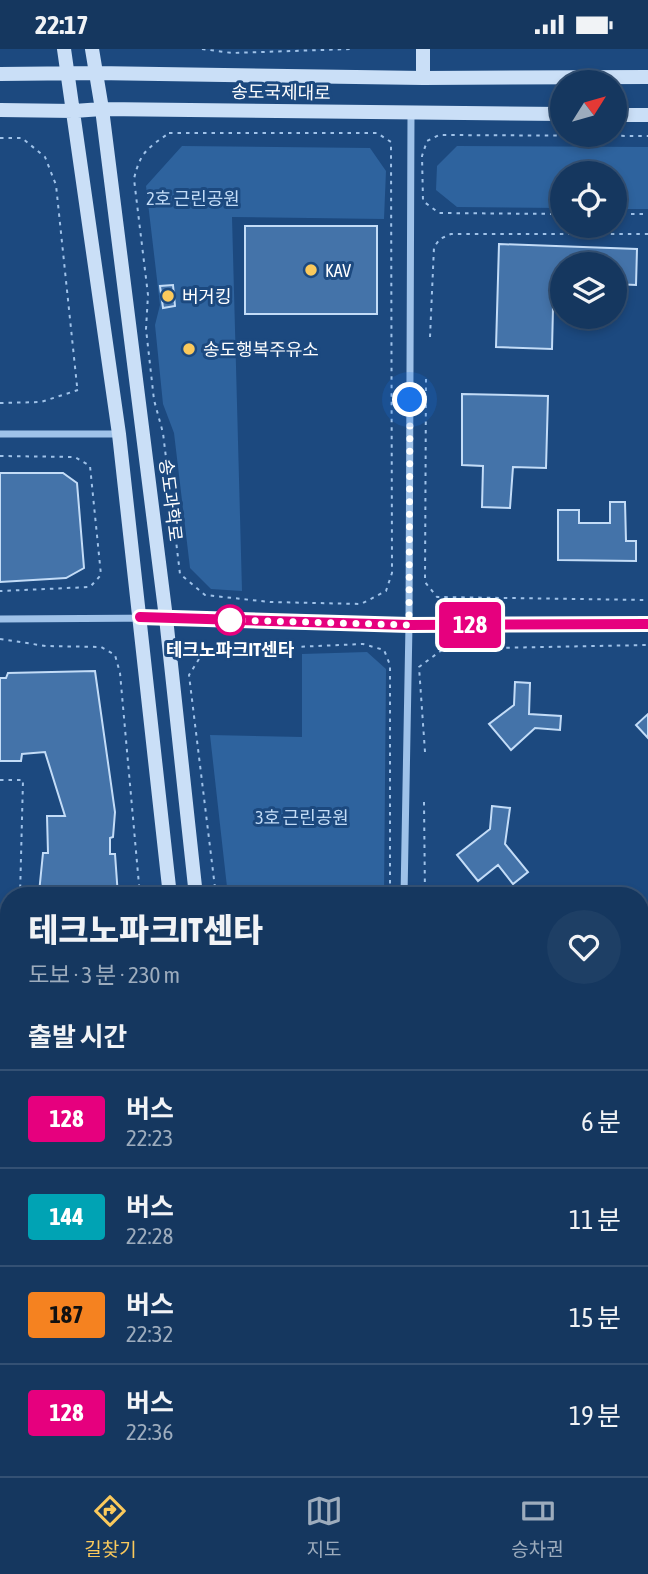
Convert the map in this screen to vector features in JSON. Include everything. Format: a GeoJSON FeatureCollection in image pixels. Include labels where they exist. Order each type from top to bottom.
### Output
{"type":"FeatureCollection","features":[{"type":"Feature","properties":{"kind":"main road"},"geometry":{"type":"LineString","coordinates":[[64,49],[119,435],[169,887]]}},
{"type":"Feature","properties":{"kind":"main road","name":"송도과학로"},"geometry":{"type":"LineString","coordinates":[[92,49],[102,109],[166,618],[195,887]]}},
{"type":"Feature","properties":{"kind":"main road"},"geometry":{"type":"LineString","coordinates":[[423,78],[424,49]]}},
{"type":"Feature","properties":{"kind":"main road","name":"송도국제대로"},"geometry":{"type":"LineString","coordinates":[[0,74],[648,78]]}},
{"type":"Feature","properties":{"kind":"main road","name":"송도국제대로"},"geometry":{"type":"LineString","coordinates":[[0,110],[550,114]]}},
{"type":"Feature","properties":{"kind":"main road"},"geometry":{"type":"LineString","coordinates":[[627,115],[648,115]]}},
{"type":"Feature","properties":{"kind":"street"},"geometry":{"type":"LineString","coordinates":[[404,887],[409,625],[411,113]]}},
{"type":"Feature","properties":{"kind":"street"},"geometry":{"type":"LineString","coordinates":[[0,434],[119,435]]}},
{"type":"Feature","properties":{"kind":"street"},"geometry":{"type":"LineString","coordinates":[[0,619],[140,617],[409,625],[648,624]]}},
{"type":"Feature","properties":{"kind":"path"},"geometry":{"type":"LineString","coordinates":[[202,49],[232,53],[351,49]]}},
{"type":"Feature","properties":{"kind":"path"},"geometry":{"type":"LineString","coordinates":[[169,133],[377,133],[391,142],[392,149],[392,573],[386,591],[361,604],[270,602],[205,596],[180,574],[163,433],[154,400],[146,329],[148,295],[134,179],[137,163],[144,151],[169,133]]}},
{"type":"Feature","properties":{"kind":"path"},"geometry":{"type":"LineString","coordinates":[[550,213],[439,213],[424,201],[422,156],[427,141],[439,135],[648,136]]}},
{"type":"Feature","properties":{"kind":"path"},"geometry":{"type":"LineString","coordinates":[[0,138],[22,138],[45,157],[56,185],[78,388],[41,402],[0,403]]}},
{"type":"Feature","properties":{"kind":"path"},"geometry":{"type":"LineString","coordinates":[[627,214],[648,214]]}},
{"type":"Feature","properties":{"kind":"path"},"geometry":{"type":"LineString","coordinates":[[430,337],[434,247],[440,239],[451,233],[648,234]]}},
{"type":"Feature","properties":{"kind":"path"},"geometry":{"type":"LineString","coordinates":[[426,379],[425,582],[437,597],[648,600]]}},
{"type":"Feature","properties":{"kind":"path"},"geometry":{"type":"LineString","coordinates":[[0,456],[75,457],[90,465],[101,575],[90,587],[0,591]]}},
{"type":"Feature","properties":{"kind":"path"},"geometry":{"type":"LineString","coordinates":[[0,639],[46,646],[105,648],[115,655],[120,673],[139,887]]}},
{"type":"Feature","properties":{"kind":"path"},"geometry":{"type":"LineString","coordinates":[[215,887],[189,675],[204,650],[363,643],[384,650],[390,665],[390,887]]}},
{"type":"Feature","properties":{"kind":"path"},"geometry":{"type":"LineString","coordinates":[[425,752],[419,667],[443,649],[648,645]]}},
{"type":"Feature","properties":{"kind":"path"},"geometry":{"type":"LineString","coordinates":[[0,780],[23,780],[20,887]]}},
{"type":"Feature","properties":{"kind":"path"},"geometry":{"type":"LineString","coordinates":[[424,802],[425,887]]}},
{"type":"Feature","properties":{"kind":"green space","name":"2호 근린공원"},"geometry":{"type":"Polygon","coordinates":[[[182,146],[370,148],[386,171],[384,219],[232,217],[242,591],[211,589],[190,568],[174,433],[163,404],[155,325],[160,305],[146,186],[182,146]]]}},
{"type":"Feature","properties":{"kind":"green space"},"geometry":{"type":"Polygon","coordinates":[[[457,146],[648,147],[648,209],[627,209],[627,161],[550,161],[550,208],[457,207],[436,190],[437,166],[457,146]]]}},
{"type":"Feature","properties":{"kind":"green space","name":"3호 근린공원"},"geometry":{"type":"Polygon","coordinates":[[[367,652],[386,669],[384,887],[227,887],[210,735],[302,737],[302,654],[367,652]]]}},
{"type":"Feature","properties":{"kind":"building","name":"KAV"},"geometry":{"type":"Polygon","coordinates":[[[245,226],[377,226],[377,314],[245,314],[245,226]]]}},
{"type":"Feature","properties":{"kind":"building"},"geometry":{"type":"Polygon","coordinates":[[[499,244],[637,249],[636,285],[627,285],[627,252],[550,252],[552,349],[496,347],[499,244]]]}},
{"type":"Feature","properties":{"kind":"building","name":"버거킹"},"geometry":{"type":"Polygon","coordinates":[[[173,285],[175,306],[163,308],[160,286],[173,285]]]}},
{"type":"Feature","properties":{"kind":"building"},"geometry":{"type":"Polygon","coordinates":[[[462,394],[548,396],[546,468],[513,467],[510,508],[482,507],[483,466],[462,465],[462,394]]]}},
{"type":"Feature","properties":{"kind":"building"},"geometry":{"type":"Polygon","coordinates":[[[0,473],[63,473],[77,483],[84,568],[66,578],[0,582],[0,473]]]}},
{"type":"Feature","properties":{"kind":"building"},"geometry":{"type":"Polygon","coordinates":[[[610,502],[625,502],[626,541],[636,541],[636,561],[558,560],[558,510],[579,510],[579,523],[610,523],[610,502]]]}},
{"type":"Feature","properties":{"kind":"building"},"geometry":{"type":"Polygon","coordinates":[[[95,671],[115,812],[110,854],[115,854],[117,887],[40,887],[43,853],[48,853],[47,816],[65,816],[45,752],[22,754],[21,761],[0,761],[0,678],[6,678],[8,673],[95,671]]]}},
{"type":"Feature","properties":{"kind":"building"},"geometry":{"type":"Polygon","coordinates":[[[515,682],[530,683],[529,714],[561,716],[560,730],[535,728],[511,750],[489,724],[514,705],[515,682]]]}},
{"type":"Feature","properties":{"kind":"building"},"geometry":{"type":"Polygon","coordinates":[[[648,714],[648,738],[636,725],[648,714]]]}},
{"type":"Feature","properties":{"kind":"building"},"geometry":{"type":"Polygon","coordinates":[[[492,806],[510,808],[505,844],[528,872],[513,884],[498,865],[478,881],[457,855],[490,829],[492,806]]]}},
{"type":"Feature","properties":{"kind":"bus line","name":"128"},"geometry":{"type":"LineString","coordinates":[[140,617],[409,625],[648,624]]}},
{"type":"Feature","properties":{"kind":"place","name":"KAV"},"geometry":{"type":"Point","coordinates":[311,270]}},
{"type":"Feature","properties":{"kind":"place","name":"버거킹"},"geometry":{"type":"Point","coordinates":[168,296]}},
{"type":"Feature","properties":{"kind":"place","name":"송도행복주유소"},"geometry":{"type":"Point","coordinates":[189,349]}},
{"type":"Feature","properties":{"kind":"place","name":"테크노파크IT센타"},"geometry":{"type":"Point","coordinates":[230,620]}},
{"type":"Feature","properties":{"kind":"route"},"geometry":{"type":"LineString","coordinates":[[230,620],[409,625],[410,400]]}}]}
